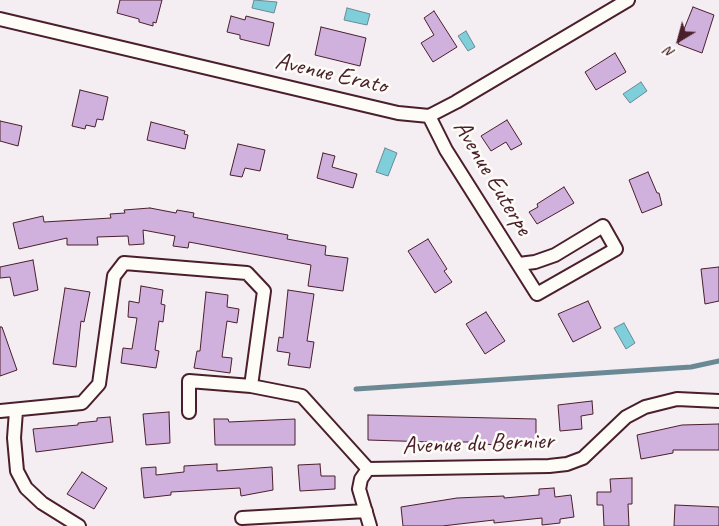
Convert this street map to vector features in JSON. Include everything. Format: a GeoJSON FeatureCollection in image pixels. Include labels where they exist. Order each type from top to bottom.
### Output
{"type":"FeatureCollection","features":[{"type":"Feature","properties":{"kind":"street"},"geometry":{"type":"LineString","coordinates":[[429,116],[628,0]]}},
{"type":"Feature","properties":{"kind":"street","name":"Avenue Erato"},"geometry":{"type":"LineString","coordinates":[[0,19],[398,113],[429,116]]}},
{"type":"Feature","properties":{"kind":"street","name":"Avenue Euterpe"},"geometry":{"type":"LineString","coordinates":[[429,116],[446,150],[518,264],[537,294],[616,250],[603,226],[556,255],[535,262],[518,264]]}},
{"type":"Feature","properties":{"kind":"street"},"geometry":{"type":"LineString","coordinates":[[0,411],[16,411],[82,403],[99,384],[114,276],[124,263],[247,273],[264,291],[251,386]]}},
{"type":"Feature","properties":{"kind":"street"},"geometry":{"type":"LineString","coordinates":[[189,412],[189,381],[251,386],[302,396],[368,469],[361,479],[360,489],[370,526]]}},
{"type":"Feature","properties":{"kind":"street","name":"Avenue du Bernier"},"geometry":{"type":"LineString","coordinates":[[368,469],[549,466],[567,464],[583,458],[626,417],[646,407],[677,399],[719,401]]}},
{"type":"Feature","properties":{"kind":"street"},"geometry":{"type":"LineString","coordinates":[[16,411],[14,438],[17,471],[26,488],[42,503],[79,526]]}},
{"type":"Feature","properties":{"kind":"street"},"geometry":{"type":"LineString","coordinates":[[242,518],[366,510]]}},
{"type":"Feature","properties":{"kind":"water"},"geometry":{"type":"Polygon","coordinates":[[[254,0],[277,2],[274,13],[252,8],[254,0]]]}},
{"type":"Feature","properties":{"kind":"water"},"geometry":{"type":"Polygon","coordinates":[[[347,8],[370,14],[367,25],[344,20],[347,8]]]}},
{"type":"Feature","properties":{"kind":"water"},"geometry":{"type":"Polygon","coordinates":[[[466,31],[475,47],[468,51],[458,36],[466,31]]]}},
{"type":"Feature","properties":{"kind":"water"},"geometry":{"type":"Polygon","coordinates":[[[641,82],[647,91],[630,103],[623,94],[641,82]]]}},
{"type":"Feature","properties":{"kind":"water"},"geometry":{"type":"Polygon","coordinates":[[[385,148],[397,153],[388,176],[376,172],[385,148]]]}},
{"type":"Feature","properties":{"kind":"water"},"geometry":{"type":"Polygon","coordinates":[[[624,323],[635,343],[626,349],[614,328],[624,323]]]}},
{"type":"Feature","properties":{"kind":"building"},"geometry":{"type":"Polygon","coordinates":[[[120,0],[162,0],[156,23],[153,22],[153,26],[139,22],[139,19],[117,13],[120,0]]]}},
{"type":"Feature","properties":{"kind":"building"},"geometry":{"type":"Polygon","coordinates":[[[693,7],[714,15],[702,53],[678,44],[693,7]]]}},
{"type":"Feature","properties":{"kind":"building"},"geometry":{"type":"Polygon","coordinates":[[[434,11],[457,47],[433,62],[421,43],[434,35],[424,18],[434,11]]]}},
{"type":"Feature","properties":{"kind":"building"},"geometry":{"type":"Polygon","coordinates":[[[231,16],[245,20],[246,16],[274,23],[269,46],[240,39],[240,35],[227,32],[231,16]]]}},
{"type":"Feature","properties":{"kind":"building"},"geometry":{"type":"Polygon","coordinates":[[[321,27],[366,38],[360,66],[315,55],[321,27]]]}},
{"type":"Feature","properties":{"kind":"building"},"geometry":{"type":"Polygon","coordinates":[[[615,53],[626,72],[596,90],[585,72],[615,53]]]}},
{"type":"Feature","properties":{"kind":"building"},"geometry":{"type":"Polygon","coordinates":[[[80,90],[108,97],[103,120],[97,119],[95,127],[86,125],[85,129],[72,126],[80,90]]]}},
{"type":"Feature","properties":{"kind":"building"},"geometry":{"type":"Polygon","coordinates":[[[507,120],[522,144],[511,150],[506,142],[491,151],[481,136],[507,120]]]}},
{"type":"Feature","properties":{"kind":"building"},"geometry":{"type":"Polygon","coordinates":[[[0,121],[22,126],[18,146],[0,141],[0,121]]]}},
{"type":"Feature","properties":{"kind":"building"},"geometry":{"type":"Polygon","coordinates":[[[151,122],[185,131],[184,134],[188,135],[185,149],[147,140],[151,122]]]}},
{"type":"Feature","properties":{"kind":"building"},"geometry":{"type":"Polygon","coordinates":[[[238,144],[265,150],[260,171],[245,168],[242,177],[230,175],[238,144]]]}},
{"type":"Feature","properties":{"kind":"building"},"geometry":{"type":"Polygon","coordinates":[[[323,153],[335,156],[332,167],[357,174],[353,188],[317,178],[323,153]]]}},
{"type":"Feature","properties":{"kind":"building"},"geometry":{"type":"Polygon","coordinates":[[[648,172],[657,193],[659,193],[662,205],[642,213],[629,180],[648,172]]]}},
{"type":"Feature","properties":{"kind":"building"},"geometry":{"type":"Polygon","coordinates":[[[564,187],[574,203],[537,224],[529,212],[538,207],[537,204],[564,187]]]}},
{"type":"Feature","properties":{"kind":"building"},"geometry":{"type":"Polygon","coordinates":[[[150,208],[176,213],[177,210],[194,213],[193,217],[288,235],[287,239],[326,246],[325,255],[348,258],[343,291],[308,286],[311,265],[189,242],[188,248],[173,246],[175,236],[143,230],[144,244],[129,245],[128,236],[97,237],[98,245],[67,245],[67,238],[19,249],[13,223],[43,216],[44,222],[111,218],[110,214],[125,213],[124,210],[150,208]]]}},
{"type":"Feature","properties":{"kind":"building"},"geometry":{"type":"Polygon","coordinates":[[[428,239],[447,269],[444,271],[452,282],[435,293],[408,251],[428,239]]]}},
{"type":"Feature","properties":{"kind":"building"},"geometry":{"type":"Polygon","coordinates":[[[33,260],[38,290],[14,296],[10,277],[0,278],[0,267],[33,260]]]}},
{"type":"Feature","properties":{"kind":"building"},"geometry":{"type":"Polygon","coordinates":[[[719,267],[719,301],[705,304],[701,269],[719,267]]]}},
{"type":"Feature","properties":{"kind":"building"},"geometry":{"type":"Polygon","coordinates":[[[141,286],[163,290],[161,304],[165,305],[163,322],[159,321],[155,350],[159,351],[156,368],[121,363],[123,348],[132,349],[137,318],[128,317],[129,301],[139,303],[141,286]]]}},
{"type":"Feature","properties":{"kind":"building"},"geometry":{"type":"Polygon","coordinates":[[[65,288],[90,292],[84,322],[81,321],[76,367],[53,364],[65,288]]]}},
{"type":"Feature","properties":{"kind":"building"},"geometry":{"type":"Polygon","coordinates":[[[288,290],[314,294],[307,341],[314,342],[310,368],[288,365],[290,353],[277,351],[279,337],[283,338],[288,290]]]}},
{"type":"Feature","properties":{"kind":"building"},"geometry":{"type":"Polygon","coordinates":[[[206,292],[228,295],[227,307],[239,309],[237,323],[227,321],[222,357],[232,358],[230,373],[194,368],[197,351],[200,351],[206,292]]]}},
{"type":"Feature","properties":{"kind":"building"},"geometry":{"type":"Polygon","coordinates":[[[588,301],[601,328],[573,342],[558,314],[588,301]]]}},
{"type":"Feature","properties":{"kind":"building"},"geometry":{"type":"Polygon","coordinates":[[[486,312],[505,341],[485,354],[466,324],[486,312]]]}},
{"type":"Feature","properties":{"kind":"building"},"geometry":{"type":"Polygon","coordinates":[[[0,327],[2,327],[17,370],[0,376],[0,327]]]}},
{"type":"Feature","properties":{"kind":"building"},"geometry":{"type":"Polygon","coordinates":[[[592,401],[593,414],[581,416],[582,429],[560,431],[558,405],[592,401]]]}},
{"type":"Feature","properties":{"kind":"building"},"geometry":{"type":"Polygon","coordinates":[[[169,412],[170,443],[146,445],[143,414],[169,412]]]}},
{"type":"Feature","properties":{"kind":"building"},"geometry":{"type":"Polygon","coordinates":[[[368,415],[536,419],[536,446],[476,444],[476,442],[430,444],[431,442],[368,440],[368,415]]]}},
{"type":"Feature","properties":{"kind":"building"},"geometry":{"type":"Polygon","coordinates":[[[110,417],[113,442],[36,452],[33,429],[78,425],[78,423],[97,421],[97,418],[110,417]]]}},
{"type":"Feature","properties":{"kind":"building"},"geometry":{"type":"Polygon","coordinates":[[[214,419],[228,419],[229,422],[295,419],[295,445],[215,445],[214,419]]]}},
{"type":"Feature","properties":{"kind":"building"},"geometry":{"type":"Polygon","coordinates":[[[719,424],[719,450],[673,450],[673,453],[641,459],[637,435],[682,425],[719,424]]]}},
{"type":"Feature","properties":{"kind":"building"},"geometry":{"type":"Polygon","coordinates":[[[217,464],[217,471],[272,467],[273,490],[241,496],[240,488],[171,492],[171,495],[144,498],[141,468],[156,467],[156,475],[184,472],[184,466],[217,464]]]}},
{"type":"Feature","properties":{"kind":"building"},"geometry":{"type":"Polygon","coordinates":[[[320,464],[321,476],[335,476],[335,489],[300,491],[298,465],[320,464]]]}},
{"type":"Feature","properties":{"kind":"building"},"geometry":{"type":"Polygon","coordinates":[[[82,472],[107,488],[94,509],[67,494],[82,472]]]}},
{"type":"Feature","properties":{"kind":"building"},"geometry":{"type":"Polygon","coordinates":[[[632,478],[632,504],[628,504],[629,526],[604,526],[603,505],[597,505],[597,492],[611,492],[610,479],[632,478]]]}},
{"type":"Feature","properties":{"kind":"building"},"geometry":{"type":"Polygon","coordinates":[[[554,488],[555,497],[571,495],[574,517],[560,519],[560,523],[542,525],[542,518],[494,523],[494,520],[442,526],[403,526],[401,507],[457,498],[504,496],[504,498],[539,495],[539,489],[554,488]]]}},
{"type":"Feature","properties":{"kind":"building"},"geometry":{"type":"Polygon","coordinates":[[[675,505],[719,507],[719,526],[674,526],[675,505]]]}},
{"type":"Feature","properties":{"kind":"waterway"},"geometry":{"type":"LineString","coordinates":[[356,389],[691,367],[719,361]]}}]}
